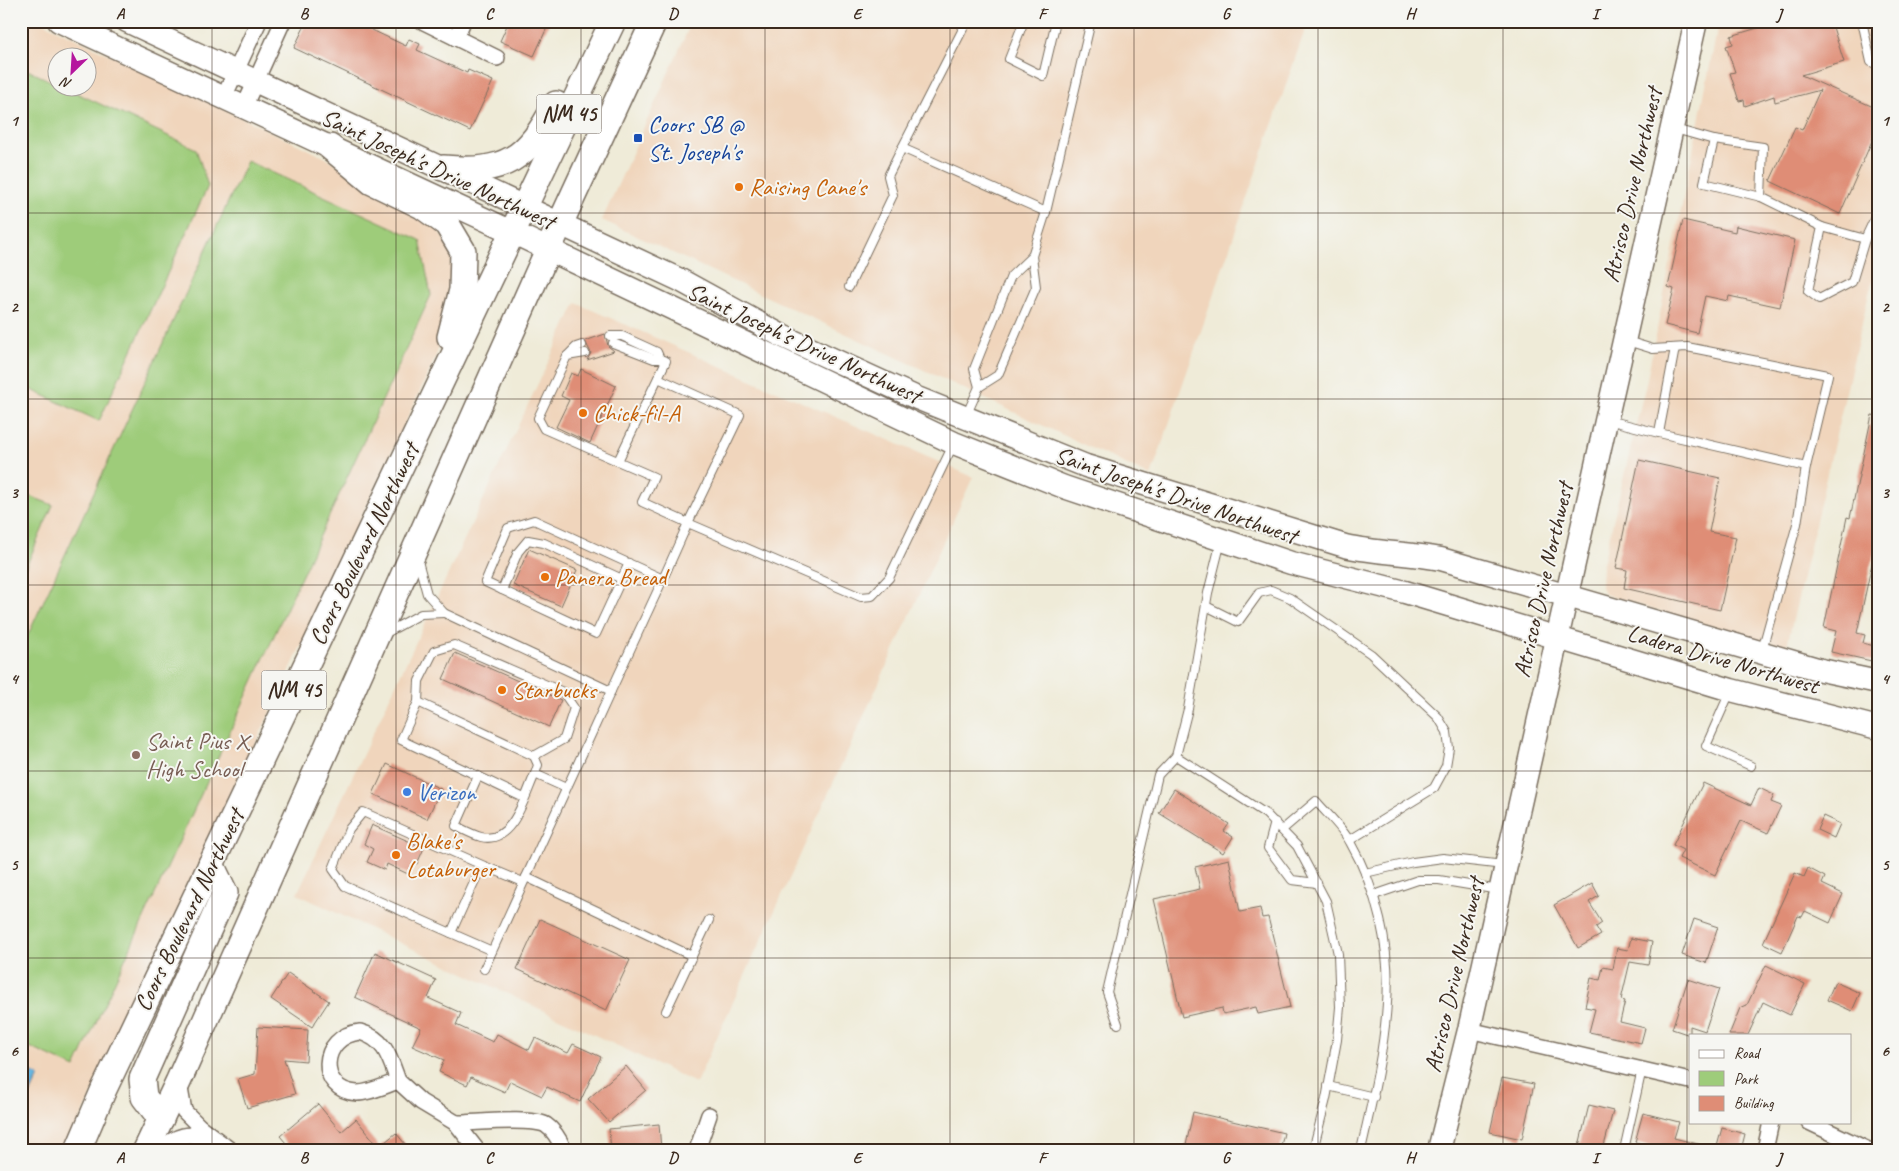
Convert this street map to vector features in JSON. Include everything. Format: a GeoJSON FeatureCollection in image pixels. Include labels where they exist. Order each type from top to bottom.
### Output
{"type":"FeatureCollection","features":[{"type":"Feature","properties":{"kind":"main road"},"geometry":{"type":"LineString","coordinates":[[443,168],[472,170],[504,164],[520,154],[540,134],[597,21]]}},
{"type":"Feature","properties":{"kind":"main road","name":"Coors Boulevard Northwest"},"geometry":{"type":"LineString","coordinates":[[78,1150],[104,1089],[613,21]]}},
{"type":"Feature","properties":{"kind":"main road","name":"Coors Boulevard Northwest"},"geometry":{"type":"LineString","coordinates":[[146,1150],[179,1080],[548,250],[654,21]]}},
{"type":"Feature","properties":{"kind":"main road"},"geometry":{"type":"LineString","coordinates":[[330,147],[372,182],[422,206],[447,224],[463,251],[462,290],[437,391]]}},
{"type":"Feature","properties":{"kind":"main road"},"geometry":{"type":"LineString","coordinates":[[160,1119],[144,1097],[142,1079],[225,893],[211,864]]}},
{"type":"Feature","properties":{"kind":"street","name":"Saint Joseph's Drive Northwest"},"geometry":{"type":"LineString","coordinates":[[59,21],[512,232],[954,443],[1064,486],[1222,538],[1291,563],[1405,592],[1556,637]]}},
{"type":"Feature","properties":{"kind":"street","name":"Saint Joseph's Drive Northwest"},"geometry":{"type":"LineString","coordinates":[[127,21],[680,280],[782,336],[965,418],[1086,466],[1313,537],[1373,552],[1412,554],[1441,559],[1567,595]]}},
{"type":"Feature","properties":{"kind":"street"},"geometry":{"type":"LineString","coordinates":[[234,102],[246,77],[260,21]]}},
{"type":"Feature","properties":{"kind":"street"},"geometry":{"type":"LineString","coordinates":[[234,102],[246,77],[283,21]]}},
{"type":"Feature","properties":{"kind":"street"},"geometry":{"type":"LineString","coordinates":[[422,21],[497,58]]}},
{"type":"Feature","properties":{"kind":"street"},"geometry":{"type":"LineString","coordinates":[[456,38],[463,21]]}},
{"type":"Feature","properties":{"kind":"street","name":"Atrisco Drive Northwest"},"geometry":{"type":"LineString","coordinates":[[1439,1150],[1469,1030],[1696,21]]}},
{"type":"Feature","properties":{"kind":"street"},"geometry":{"type":"LineString","coordinates":[[954,443],[965,418]]}},
{"type":"Feature","properties":{"kind":"street","name":"Ladera Drive Northwest"},"geometry":{"type":"LineString","coordinates":[[1567,595],[1821,670],[1878,682]]}},
{"type":"Feature","properties":{"kind":"street","name":"Ladera Drive Northwest"},"geometry":{"type":"LineString","coordinates":[[1556,637],[1731,690],[1878,728]]}},
{"type":"Feature","properties":{"kind":"street"},"geometry":{"type":"LineString","coordinates":[[1469,1030],[1689,1081]]}},
{"type":"Feature","properties":{"kind":"street"},"geometry":{"type":"LineString","coordinates":[[398,1082],[360,1093],[341,1088],[330,1073],[328,1064],[333,1045],[350,1033],[360,1032],[371,1035],[380,1041],[386,1049],[398,1082],[422,1102],[456,1123],[477,1150]]}},
{"type":"Feature","properties":{"kind":"street"},"geometry":{"type":"LineString","coordinates":[[179,1080],[184,1110],[200,1128],[228,1148]]}},
{"type":"Feature","properties":{"kind":"street"},"geometry":{"type":"LineString","coordinates":[[697,1150],[709,1115]]}},
{"type":"Feature","properties":{"kind":"street"},"geometry":{"type":"LineString","coordinates":[[456,1123],[528,1120],[545,1125],[559,1138],[564,1150]]}},
{"type":"Feature","properties":{"kind":"street"},"geometry":{"type":"LineString","coordinates":[[1764,1150],[1770,1124]]}},
{"type":"Feature","properties":{"kind":"street"},"geometry":{"type":"LineString","coordinates":[[1813,1124],[1868,1150]]}},
{"type":"Feature","properties":{"kind":"street"},"geometry":{"type":"LineString","coordinates":[[160,1150],[173,1138],[188,1134],[198,1135],[228,1148]]}},
{"type":"Feature","properties":{"kind":"lane"},"geometry":{"type":"LineString","coordinates":[[849,288],[893,195],[888,176],[967,21]]}},
{"type":"Feature","properties":{"kind":"lane"},"geometry":{"type":"LineString","coordinates":[[1024,21],[1009,58],[1044,76],[1056,21]]}},
{"type":"Feature","properties":{"kind":"lane"},"geometry":{"type":"LineString","coordinates":[[965,418],[980,387],[998,375],[1036,287],[1032,256],[1046,212],[1091,21]]}},
{"type":"Feature","properties":{"kind":"lane"},"geometry":{"type":"LineString","coordinates":[[1862,21],[1871,62],[1878,65]]}},
{"type":"Feature","properties":{"kind":"lane"},"geometry":{"type":"LineString","coordinates":[[1672,128],[1714,140],[1763,147],[1761,197]]}},
{"type":"Feature","properties":{"kind":"lane"},"geometry":{"type":"LineString","coordinates":[[1714,140],[1704,183],[1761,197],[1822,227],[1865,239]]}},
{"type":"Feature","properties":{"kind":"lane"},"geometry":{"type":"LineString","coordinates":[[902,148],[1046,212]]}},
{"type":"Feature","properties":{"kind":"lane"},"geometry":{"type":"LineString","coordinates":[[1822,227],[1808,291],[1819,299],[1852,282],[1865,239],[1878,212]]}},
{"type":"Feature","properties":{"kind":"lane"},"geometry":{"type":"LineString","coordinates":[[980,387],[974,368],[1012,276],[1032,256]]}},
{"type":"Feature","properties":{"kind":"lane"},"geometry":{"type":"LineString","coordinates":[[611,340],[654,359],[663,360],[658,378],[618,461]]}},
{"type":"Feature","properties":{"kind":"lane"},"geometry":{"type":"LineString","coordinates":[[1624,340],[1653,349],[1687,347],[1828,375],[1806,467],[1796,524],[1761,652]]}},
{"type":"Feature","properties":{"kind":"lane"},"geometry":{"type":"LineString","coordinates":[[1659,432],[1675,348]]}},
{"type":"Feature","properties":{"kind":"lane"},"geometry":{"type":"LineString","coordinates":[[583,349],[567,356],[538,418],[544,429],[654,477],[642,502],[861,596],[872,596],[889,578],[954,443]]}},
{"type":"Feature","properties":{"kind":"lane"},"geometry":{"type":"LineString","coordinates":[[484,969],[688,523],[740,415],[658,378]]}},
{"type":"Feature","properties":{"kind":"lane"},"geometry":{"type":"LineString","coordinates":[[1607,420],[1806,467]]}},
{"type":"Feature","properties":{"kind":"lane"},"geometry":{"type":"LineString","coordinates":[[629,563],[596,634],[485,582],[508,528],[534,520],[629,563],[663,579]]}},
{"type":"Feature","properties":{"kind":"lane"},"geometry":{"type":"LineString","coordinates":[[1118,1024],[1107,992],[1158,776],[1176,756],[1188,709],[1206,606],[1222,538]]}},
{"type":"Feature","properties":{"kind":"lane"},"geometry":{"type":"LineString","coordinates":[[502,590],[518,552],[528,540],[544,543],[622,579]]}},
{"type":"Feature","properties":{"kind":"lane"},"geometry":{"type":"LineString","coordinates":[[416,547],[421,576],[427,594],[444,613],[611,691]]}},
{"type":"Feature","properties":{"kind":"lane"},"geometry":{"type":"LineString","coordinates":[[1206,606],[1238,622],[1259,593],[1270,590],[1290,598],[1371,654],[1438,717],[1447,732],[1449,748],[1446,766],[1434,788],[1350,840]]}},
{"type":"Feature","properties":{"kind":"lane"},"geometry":{"type":"LineString","coordinates":[[373,644],[387,632],[421,614],[444,613]]}},
{"type":"Feature","properties":{"kind":"lane"},"geometry":{"type":"LineString","coordinates":[[524,798],[400,740],[418,702],[419,681],[434,651],[454,645],[563,692],[574,708],[564,739],[534,756]]}},
{"type":"Feature","properties":{"kind":"lane"},"geometry":{"type":"LineString","coordinates":[[1731,690],[1706,746],[1751,766]]}},
{"type":"Feature","properties":{"kind":"lane"},"geometry":{"type":"LineString","coordinates":[[418,702],[534,756],[538,765],[524,798],[510,827],[496,836],[480,837],[456,826],[478,776]]}},
{"type":"Feature","properties":{"kind":"lane"},"geometry":{"type":"LineString","coordinates":[[1176,756],[1266,814],[1275,822],[1297,846],[1326,901],[1338,954],[1340,1007],[1337,1040],[1313,1150]]}},
{"type":"Feature","properties":{"kind":"lane"},"geometry":{"type":"LineString","coordinates":[[535,774],[566,788]]}},
{"type":"Feature","properties":{"kind":"lane"},"geometry":{"type":"LineString","coordinates":[[1282,830],[1316,801],[1350,840],[1374,894],[1385,950],[1388,1003],[1374,1097],[1361,1150]]}},
{"type":"Feature","properties":{"kind":"lane"},"geometry":{"type":"LineString","coordinates":[[492,951],[344,886],[333,869],[349,829],[363,812],[482,865],[524,880],[692,956]]}},
{"type":"Feature","properties":{"kind":"lane"},"geometry":{"type":"LineString","coordinates":[[1275,822],[1268,848],[1292,880],[1317,883]]}},
{"type":"Feature","properties":{"kind":"lane"},"geometry":{"type":"LineString","coordinates":[[1365,873],[1412,862],[1443,858],[1506,865]]}},
{"type":"Feature","properties":{"kind":"lane"},"geometry":{"type":"LineString","coordinates":[[451,933],[482,865]]}},
{"type":"Feature","properties":{"kind":"lane"},"geometry":{"type":"LineString","coordinates":[[1374,894],[1418,880],[1440,880],[1500,890]]}},
{"type":"Feature","properties":{"kind":"lane"},"geometry":{"type":"LineString","coordinates":[[666,1011],[709,920]]}},
{"type":"Feature","properties":{"kind":"lane"},"geometry":{"type":"LineString","coordinates":[[1624,1150],[1642,1069]]}},
{"type":"Feature","properties":{"kind":"lane"},"geometry":{"type":"LineString","coordinates":[[1328,1086],[1374,1097]]}},
{"type":"Feature","properties":{"kind":"shaded area","name":"Saint Pius X High School"},"geometry":{"type":"Polygon","coordinates":[[[21,21],[39,21],[96,48],[48,48],[48,98],[98,98],[98,49],[324,157],[428,217],[457,256],[444,330],[435,359],[66,1150],[21,1150],[21,21]]]}},
{"type":"Feature","properties":{"kind":"shaded area"},"geometry":{"type":"Polygon","coordinates":[[[692,21],[1308,21],[1151,476],[602,220],[692,21]]]}},
{"type":"Feature","properties":{"kind":"shaded area"},"geometry":{"type":"Polygon","coordinates":[[[1719,21],[1878,21],[1878,266],[1869,293],[1786,650],[1604,594],[1601,586],[1602,568],[1647,379],[1719,21]]]}},
{"type":"Feature","properties":{"kind":"shaded area"},"geometry":{"type":"Polygon","coordinates":[[[576,303],[973,477],[696,1083],[297,894],[576,303]]]}},
{"type":"Feature","properties":{"kind":"green space"},"geometry":{"type":"Polygon","coordinates":[[[21,67],[48,80],[48,98],[87,98],[196,149],[208,186],[99,421],[21,385],[21,67]]]}},
{"type":"Feature","properties":{"kind":"green space"},"geometry":{"type":"Polygon","coordinates":[[[247,161],[420,240],[431,295],[75,1068],[21,1043],[21,650],[247,161]]]}},
{"type":"Feature","properties":{"kind":"green space"},"geometry":{"type":"Polygon","coordinates":[[[21,493],[53,505],[21,578],[21,493]]]}},
{"type":"Feature","properties":{"kind":"water"},"geometry":{"type":"Polygon","coordinates":[[[21,1068],[39,1076],[21,1114],[21,1068]]]}},
{"type":"Feature","properties":{"kind":"building"},"geometry":{"type":"Polygon","coordinates":[[[307,21],[353,21],[406,46],[409,39],[420,44],[417,50],[467,73],[468,70],[493,81],[470,131],[294,48],[307,21]]]}},
{"type":"Feature","properties":{"kind":"building"},"geometry":{"type":"Polygon","coordinates":[[[509,21],[550,21],[534,56],[500,41],[509,21]]]}},
{"type":"Feature","properties":{"kind":"building"},"geometry":{"type":"Polygon","coordinates":[[[1759,21],[1831,21],[1844,62],[1801,75],[1878,109],[1878,127],[1840,214],[1770,181],[1795,127],[1802,130],[1820,90],[1775,102],[1774,96],[1745,106],[1744,100],[1739,101],[1730,73],[1735,72],[1726,46],[1733,44],[1731,36],[1761,27],[1759,21]]]}},
{"type":"Feature","properties":{"kind":"building"},"geometry":{"type":"Polygon","coordinates":[[[1683,220],[1735,232],[1736,226],[1795,240],[1780,307],[1729,296],[1728,301],[1705,296],[1697,333],[1665,325],[1674,289],[1668,287],[1683,220]]]}},
{"type":"Feature","properties":{"kind":"building"},"geometry":{"type":"Polygon","coordinates":[[[605,334],[608,346],[614,351],[587,360],[591,353],[585,341],[605,334]]]}},
{"type":"Feature","properties":{"kind":"building","name":"Chick-fil-A"},"geometry":{"type":"Polygon","coordinates":[[[581,369],[616,386],[590,443],[556,427],[569,400],[561,396],[571,373],[578,376],[581,369]]]}},
{"type":"Feature","properties":{"kind":"building"},"geometry":{"type":"Polygon","coordinates":[[[1872,415],[1878,416],[1878,535],[1857,633],[1865,635],[1863,643],[1878,647],[1876,662],[1831,652],[1836,631],[1824,628],[1847,517],[1850,518],[1872,415]]]}},
{"type":"Feature","properties":{"kind":"building"},"geometry":{"type":"Polygon","coordinates":[[[1639,460],[1720,478],[1709,532],[1736,537],[1720,610],[1624,588],[1627,570],[1616,568],[1639,460]]]}},
{"type":"Feature","properties":{"kind":"building","name":"Panera Bread"},"geometry":{"type":"Polygon","coordinates":[[[529,549],[577,570],[561,606],[513,585],[529,549]]]}},
{"type":"Feature","properties":{"kind":"building","name":"Starbucks"},"geometry":{"type":"Polygon","coordinates":[[[455,653],[561,700],[549,727],[443,679],[455,653]]]}},
{"type":"Feature","properties":{"kind":"building","name":"Verizon"},"geometry":{"type":"Polygon","coordinates":[[[387,764],[441,789],[427,819],[373,794],[387,764]]]}},
{"type":"Feature","properties":{"kind":"building"},"geometry":{"type":"Polygon","coordinates":[[[1703,783],[1751,805],[1759,788],[1774,795],[1771,802],[1781,806],[1768,833],[1741,821],[1715,875],[1679,858],[1683,850],[1673,845],[1703,783]]]}},
{"type":"Feature","properties":{"kind":"building"},"geometry":{"type":"Polygon","coordinates":[[[1174,789],[1229,824],[1224,831],[1233,837],[1223,853],[1159,813],[1174,789]]]}},
{"type":"Feature","properties":{"kind":"building"},"geometry":{"type":"Polygon","coordinates":[[[1823,816],[1840,824],[1834,838],[1817,830],[1823,816]]]}},
{"type":"Feature","properties":{"kind":"building","name":"Blake's Lotaburger"},"geometry":{"type":"Polygon","coordinates":[[[372,825],[424,848],[417,864],[413,863],[408,874],[387,864],[385,870],[367,862],[373,849],[364,844],[372,825]]]}},
{"type":"Feature","properties":{"kind":"building"},"geometry":{"type":"Polygon","coordinates":[[[1229,859],[1240,912],[1260,908],[1262,918],[1268,917],[1290,1007],[1258,1014],[1256,1007],[1223,1014],[1222,1008],[1182,1017],[1154,899],[1200,889],[1195,867],[1229,859]]]}},
{"type":"Feature","properties":{"kind":"building"},"geometry":{"type":"Polygon","coordinates":[[[1808,868],[1825,877],[1822,884],[1843,894],[1830,923],[1805,911],[1802,917],[1798,916],[1782,952],[1763,943],[1795,873],[1804,877],[1808,868]]]}},
{"type":"Feature","properties":{"kind":"building"},"geometry":{"type":"Polygon","coordinates":[[[1592,883],[1599,896],[1589,902],[1602,923],[1596,927],[1601,935],[1578,948],[1554,905],[1592,883]]]}},
{"type":"Feature","properties":{"kind":"building"},"geometry":{"type":"Polygon","coordinates":[[[540,919],[630,960],[606,1011],[517,969],[540,919]]]}},
{"type":"Feature","properties":{"kind":"building"},"geometry":{"type":"Polygon","coordinates":[[[1694,919],[1718,927],[1706,963],[1682,955],[1694,919]]]}},
{"type":"Feature","properties":{"kind":"building"},"geometry":{"type":"Polygon","coordinates":[[[1631,938],[1652,942],[1648,965],[1630,962],[1621,1000],[1625,1001],[1620,1022],[1645,1028],[1641,1043],[1589,1032],[1595,1009],[1585,1007],[1591,978],[1600,980],[1603,967],[1613,969],[1617,948],[1628,950],[1631,938]]]}},
{"type":"Feature","properties":{"kind":"building"},"geometry":{"type":"Polygon","coordinates":[[[375,952],[436,980],[428,998],[461,1013],[456,1025],[493,1042],[497,1034],[529,1050],[535,1038],[568,1053],[573,1044],[601,1057],[580,1102],[547,1087],[542,1096],[510,1081],[505,1092],[471,1077],[467,1085],[439,1072],[444,1060],[412,1046],[421,1028],[355,997],[375,952]]]}},
{"type":"Feature","properties":{"kind":"building"},"geometry":{"type":"Polygon","coordinates":[[[1766,965],[1805,984],[1790,1015],[1763,1002],[1748,1034],[1729,1034],[1740,1008],[1747,1005],[1766,965]]]}},
{"type":"Feature","properties":{"kind":"building"},"geometry":{"type":"Polygon","coordinates":[[[288,973],[329,1001],[312,1027],[271,999],[288,973]]]}},
{"type":"Feature","properties":{"kind":"building"},"geometry":{"type":"Polygon","coordinates":[[[1688,979],[1719,989],[1705,1031],[1690,1026],[1689,1035],[1672,1029],[1688,979]]]}},
{"type":"Feature","properties":{"kind":"building"},"geometry":{"type":"Polygon","coordinates":[[[1835,982],[1860,993],[1852,1011],[1827,1000],[1835,982]]]}},
{"type":"Feature","properties":{"kind":"building"},"geometry":{"type":"Polygon","coordinates":[[[258,1027],[308,1030],[306,1061],[284,1059],[295,1094],[247,1108],[238,1079],[255,1074],[258,1027]]]}},
{"type":"Feature","properties":{"kind":"building"},"geometry":{"type":"Polygon","coordinates":[[[626,1066],[646,1090],[609,1122],[588,1099],[626,1066]]]}},
{"type":"Feature","properties":{"kind":"building"},"geometry":{"type":"Polygon","coordinates":[[[1502,1078],[1534,1084],[1522,1139],[1490,1132],[1502,1078]]]}},
{"type":"Feature","properties":{"kind":"building"},"geometry":{"type":"Polygon","coordinates":[[[318,1104],[341,1132],[356,1119],[379,1147],[396,1133],[410,1150],[292,1150],[280,1136],[318,1104]]]}},
{"type":"Feature","properties":{"kind":"building"},"geometry":{"type":"Polygon","coordinates":[[[1589,1105],[1613,1111],[1603,1150],[1578,1150],[1589,1105]]]}},
{"type":"Feature","properties":{"kind":"building"},"geometry":{"type":"Polygon","coordinates":[[[1193,1112],[1284,1133],[1280,1150],[1185,1150],[1193,1112]]]}},
{"type":"Feature","properties":{"kind":"building"},"geometry":{"type":"Polygon","coordinates":[[[1643,1113],[1679,1122],[1674,1138],[1702,1145],[1702,1150],[1665,1150],[1635,1142],[1643,1113]]]}},
{"type":"Feature","properties":{"kind":"building"},"geometry":{"type":"Polygon","coordinates":[[[659,1124],[661,1150],[611,1150],[609,1129],[659,1124]]]}},
{"type":"Feature","properties":{"kind":"building"},"geometry":{"type":"Polygon","coordinates":[[[1722,1128],[1745,1134],[1741,1150],[1716,1150],[1722,1128]]]}},
{"type":"Feature","properties":{"kind":"place","name":"Coors SB @ St. Joseph's"},"geometry":{"type":"Point","coordinates":[638,138]}},
{"type":"Feature","properties":{"kind":"place","name":"Raising Cane's"},"geometry":{"type":"Point","coordinates":[739,187]}},
{"type":"Feature","properties":{"kind":"place","name":"Chick-fil-A"},"geometry":{"type":"Point","coordinates":[583,413]}},
{"type":"Feature","properties":{"kind":"place","name":"Panera Bread"},"geometry":{"type":"Point","coordinates":[545,577]}},
{"type":"Feature","properties":{"kind":"place","name":"Starbucks"},"geometry":{"type":"Point","coordinates":[502,690]}},
{"type":"Feature","properties":{"kind":"place","name":"Saint Pius X High School"},"geometry":{"type":"Point","coordinates":[136,755]}},
{"type":"Feature","properties":{"kind":"place","name":"Verizon"},"geometry":{"type":"Point","coordinates":[407,792]}},
{"type":"Feature","properties":{"kind":"place","name":"Blake's Lotaburger"},"geometry":{"type":"Point","coordinates":[396,855]}}]}
